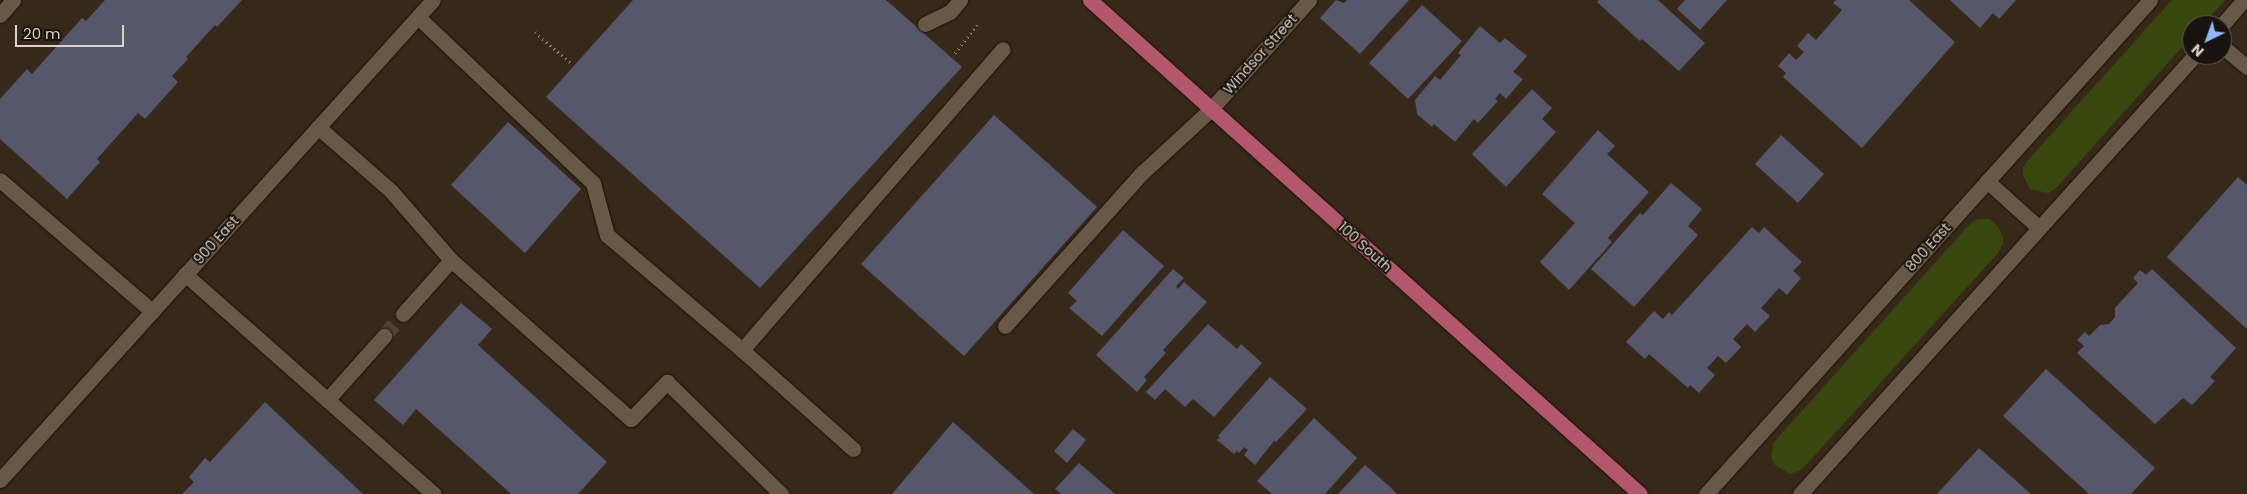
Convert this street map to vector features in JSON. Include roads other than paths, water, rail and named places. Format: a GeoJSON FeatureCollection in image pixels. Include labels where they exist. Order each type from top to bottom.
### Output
{"type":"FeatureCollection","features":[{"type":"Feature","properties":{"kind":"main road","name":"100 South"},"geometry":{"type":"LineString","coordinates":[[1090,0],[1640,494]]}},
{"type":"Feature","properties":{"kind":"street"},"geometry":{"type":"LineString","coordinates":[[0,15],[13,0]]}},
{"type":"Feature","properties":{"kind":"street","name":"900 East"},"geometry":{"type":"LineString","coordinates":[[0,480],[433,0]]}},
{"type":"Feature","properties":{"kind":"street"},"geometry":{"type":"LineString","coordinates":[[925,24],[950,12],[960,0]]}},
{"type":"Feature","properties":{"kind":"street","name":"Windsor Street"},"geometry":{"type":"LineString","coordinates":[[1005,326],[1142,173],[1212,109],[1309,0]]}},
{"type":"Feature","properties":{"kind":"street","name":"800 East"},"geometry":{"type":"LineString","coordinates":[[1706,494],[2150,0]]}},
{"type":"Feature","properties":{"kind":"street"},"geometry":{"type":"LineString","coordinates":[[2231,15],[2244,0]]}},
{"type":"Feature","properties":{"kind":"street"},"geometry":{"type":"LineString","coordinates":[[418,17],[593,183],[607,234],[853,449]]}},
{"type":"Feature","properties":{"kind":"street"},"geometry":{"type":"LineString","coordinates":[[742,350],[1002,49]]}},
{"type":"Feature","properties":{"kind":"street"},"geometry":{"type":"LineString","coordinates":[[2232,54],[2247,67]]}},
{"type":"Feature","properties":{"kind":"street"},"geometry":{"type":"LineString","coordinates":[[1800,494],[2185,65]]}},
{"type":"Feature","properties":{"kind":"street"},"geometry":{"type":"LineString","coordinates":[[318,127],[391,192],[451,260],[631,419],[667,382],[781,494]]}},
{"type":"Feature","properties":{"kind":"street"},"geometry":{"type":"LineString","coordinates":[[0,180],[152,311]]}},
{"type":"Feature","properties":{"kind":"street"},"geometry":{"type":"LineString","coordinates":[[1987,181],[2039,228]]}},
{"type":"Feature","properties":{"kind":"street"},"geometry":{"type":"LineString","coordinates":[[404,314],[451,260]]}},
{"type":"Feature","properties":{"kind":"street"},"geometry":{"type":"LineString","coordinates":[[186,274],[434,494]]}},
{"type":"Feature","properties":{"kind":"street"},"geometry":{"type":"LineString","coordinates":[[327,400],[384,336]]}},
{"type":"Feature","properties":{"kind":"tunnel"},"geometry":{"type":"LineString","coordinates":[[384,336],[403,314]]}}]}
